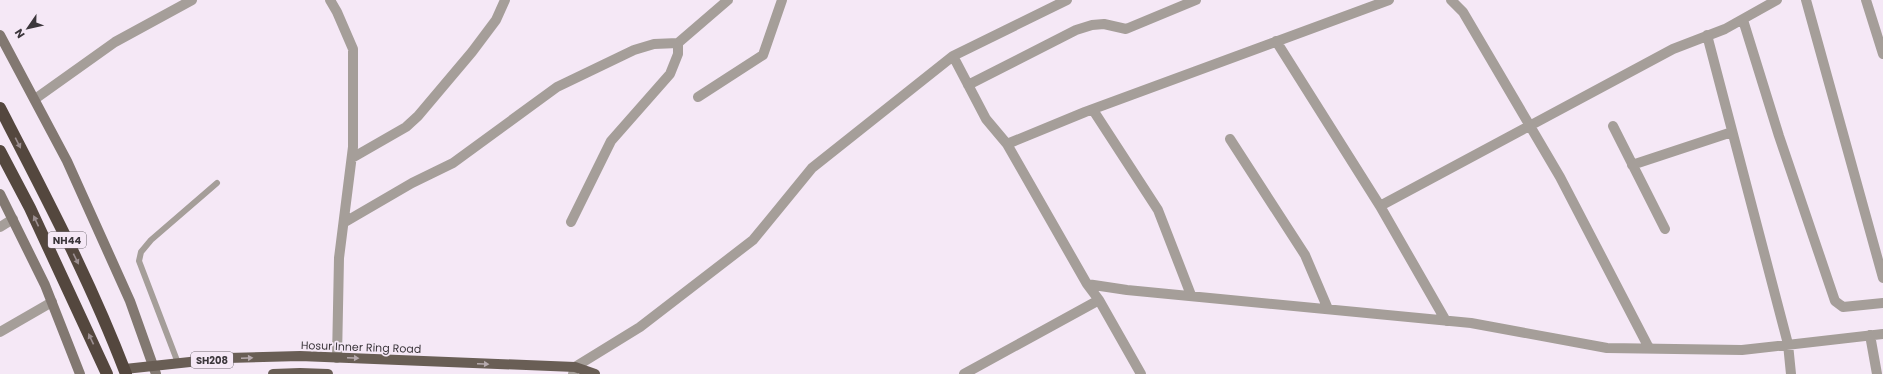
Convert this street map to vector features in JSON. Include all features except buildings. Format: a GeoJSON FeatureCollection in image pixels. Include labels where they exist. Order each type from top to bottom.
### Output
{"type":"FeatureCollection","features":[{"type":"Feature","properties":{"kind":"highway","name":"NH44"},"geometry":{"type":"LineString","coordinates":[[0,108],[87,280],[126,372]]}},
{"type":"Feature","properties":{"kind":"highway","name":"NH44"},"geometry":{"type":"LineString","coordinates":[[0,151],[30,208],[107,374]]}},
{"type":"Feature","properties":{"kind":"main road","name":"Hosur Inner Ring Road"},"geometry":{"type":"LineString","coordinates":[[126,372],[155,370],[178,363],[234,358],[300,356],[574,370],[596,374]]}},
{"type":"Feature","properties":{"kind":"main road"},"geometry":{"type":"LineString","coordinates":[[273,374],[328,374]]}},
{"type":"Feature","properties":{"kind":"street"},"geometry":{"type":"LineString","coordinates":[[35,99],[115,42],[192,0]]}},
{"type":"Feature","properties":{"kind":"street"},"geometry":{"type":"LineString","coordinates":[[330,0],[337,12],[353,49],[352,158],[345,222],[339,258],[337,358]]}},
{"type":"Feature","properties":{"kind":"street"},"geometry":{"type":"LineString","coordinates":[[352,158],[406,127],[418,116],[472,52],[496,20],[505,0]]}},
{"type":"Feature","properties":{"kind":"street"},"geometry":{"type":"LineString","coordinates":[[345,222],[412,183],[453,162],[557,87],[634,50],[654,44],[678,43],[728,0]]}},
{"type":"Feature","properties":{"kind":"street"},"geometry":{"type":"LineString","coordinates":[[698,97],[762,55],[782,0]]}},
{"type":"Feature","properties":{"kind":"street"},"geometry":{"type":"LineString","coordinates":[[574,370],[640,327],[753,240],[812,168],[953,56],[1067,0]]}},
{"type":"Feature","properties":{"kind":"street"},"geometry":{"type":"LineString","coordinates":[[968,85],[1076,30],[1092,25],[1104,24],[1126,29],[1196,0]]}},
{"type":"Feature","properties":{"kind":"street"},"geometry":{"type":"LineString","coordinates":[[1008,144],[1093,110],[1389,0]]}},
{"type":"Feature","properties":{"kind":"street"},"geometry":{"type":"LineString","coordinates":[[1452,0],[1463,12],[1530,124],[1649,348]]}},
{"type":"Feature","properties":{"kind":"street"},"geometry":{"type":"LineString","coordinates":[[1380,206],[1530,124],[1673,49],[1725,29],[1777,0]]}},
{"type":"Feature","properties":{"kind":"street"},"geometry":{"type":"LineString","coordinates":[[1806,0],[1883,278]]}},
{"type":"Feature","properties":{"kind":"street"},"geometry":{"type":"LineString","coordinates":[[1866,0],[1883,54]]}},
{"type":"Feature","properties":{"kind":"street"},"geometry":{"type":"LineString","coordinates":[[1743,20],[1779,136],[1835,301],[1843,307],[1848,308],[1883,303]]}},
{"type":"Feature","properties":{"kind":"street"},"geometry":{"type":"LineString","coordinates":[[0,35],[67,161],[127,294],[155,370]]}},
{"type":"Feature","properties":{"kind":"street"},"geometry":{"type":"LineString","coordinates":[[1707,36],[1788,344],[1791,374]]}},
{"type":"Feature","properties":{"kind":"street"},"geometry":{"type":"LineString","coordinates":[[1276,41],[1380,206],[1446,320]]}},
{"type":"Feature","properties":{"kind":"street"},"geometry":{"type":"LineString","coordinates":[[572,222],[611,141],[670,74],[678,54],[678,43]]}},
{"type":"Feature","properties":{"kind":"street"},"geometry":{"type":"LineString","coordinates":[[953,56],[986,119],[1008,144],[1087,284],[1099,300],[1141,374]]}},
{"type":"Feature","properties":{"kind":"street"},"geometry":{"type":"LineString","coordinates":[[1093,110],[1158,210],[1191,295]]}},
{"type":"Feature","properties":{"kind":"street"},"geometry":{"type":"LineString","coordinates":[[1613,126],[1664,229]]}},
{"type":"Feature","properties":{"kind":"street"},"geometry":{"type":"LineString","coordinates":[[1632,165],[1732,132]]}},
{"type":"Feature","properties":{"kind":"street"},"geometry":{"type":"LineString","coordinates":[[1230,139],[1305,255],[1328,309]]}},
{"type":"Feature","properties":{"kind":"street"},"geometry":{"type":"LineString","coordinates":[[0,194],[52,302],[80,374]]}},
{"type":"Feature","properties":{"kind":"street"},"geometry":{"type":"LineString","coordinates":[[0,227],[13,219]]}},
{"type":"Feature","properties":{"kind":"street"},"geometry":{"type":"LineString","coordinates":[[1087,284],[1127,290],[1471,323],[1607,348],[1742,350],[1883,334]]}},
{"type":"Feature","properties":{"kind":"street"},"geometry":{"type":"LineString","coordinates":[[964,374],[1099,300]]}},
{"type":"Feature","properties":{"kind":"street"},"geometry":{"type":"LineString","coordinates":[[0,332],[52,302]]}},
{"type":"Feature","properties":{"kind":"street"},"geometry":{"type":"LineString","coordinates":[[1870,335],[1877,374]]}},
{"type":"Feature","properties":{"kind":"lane"},"geometry":{"type":"LineString","coordinates":[[178,363],[139,261],[140,255],[151,240],[217,183]]}}]}
